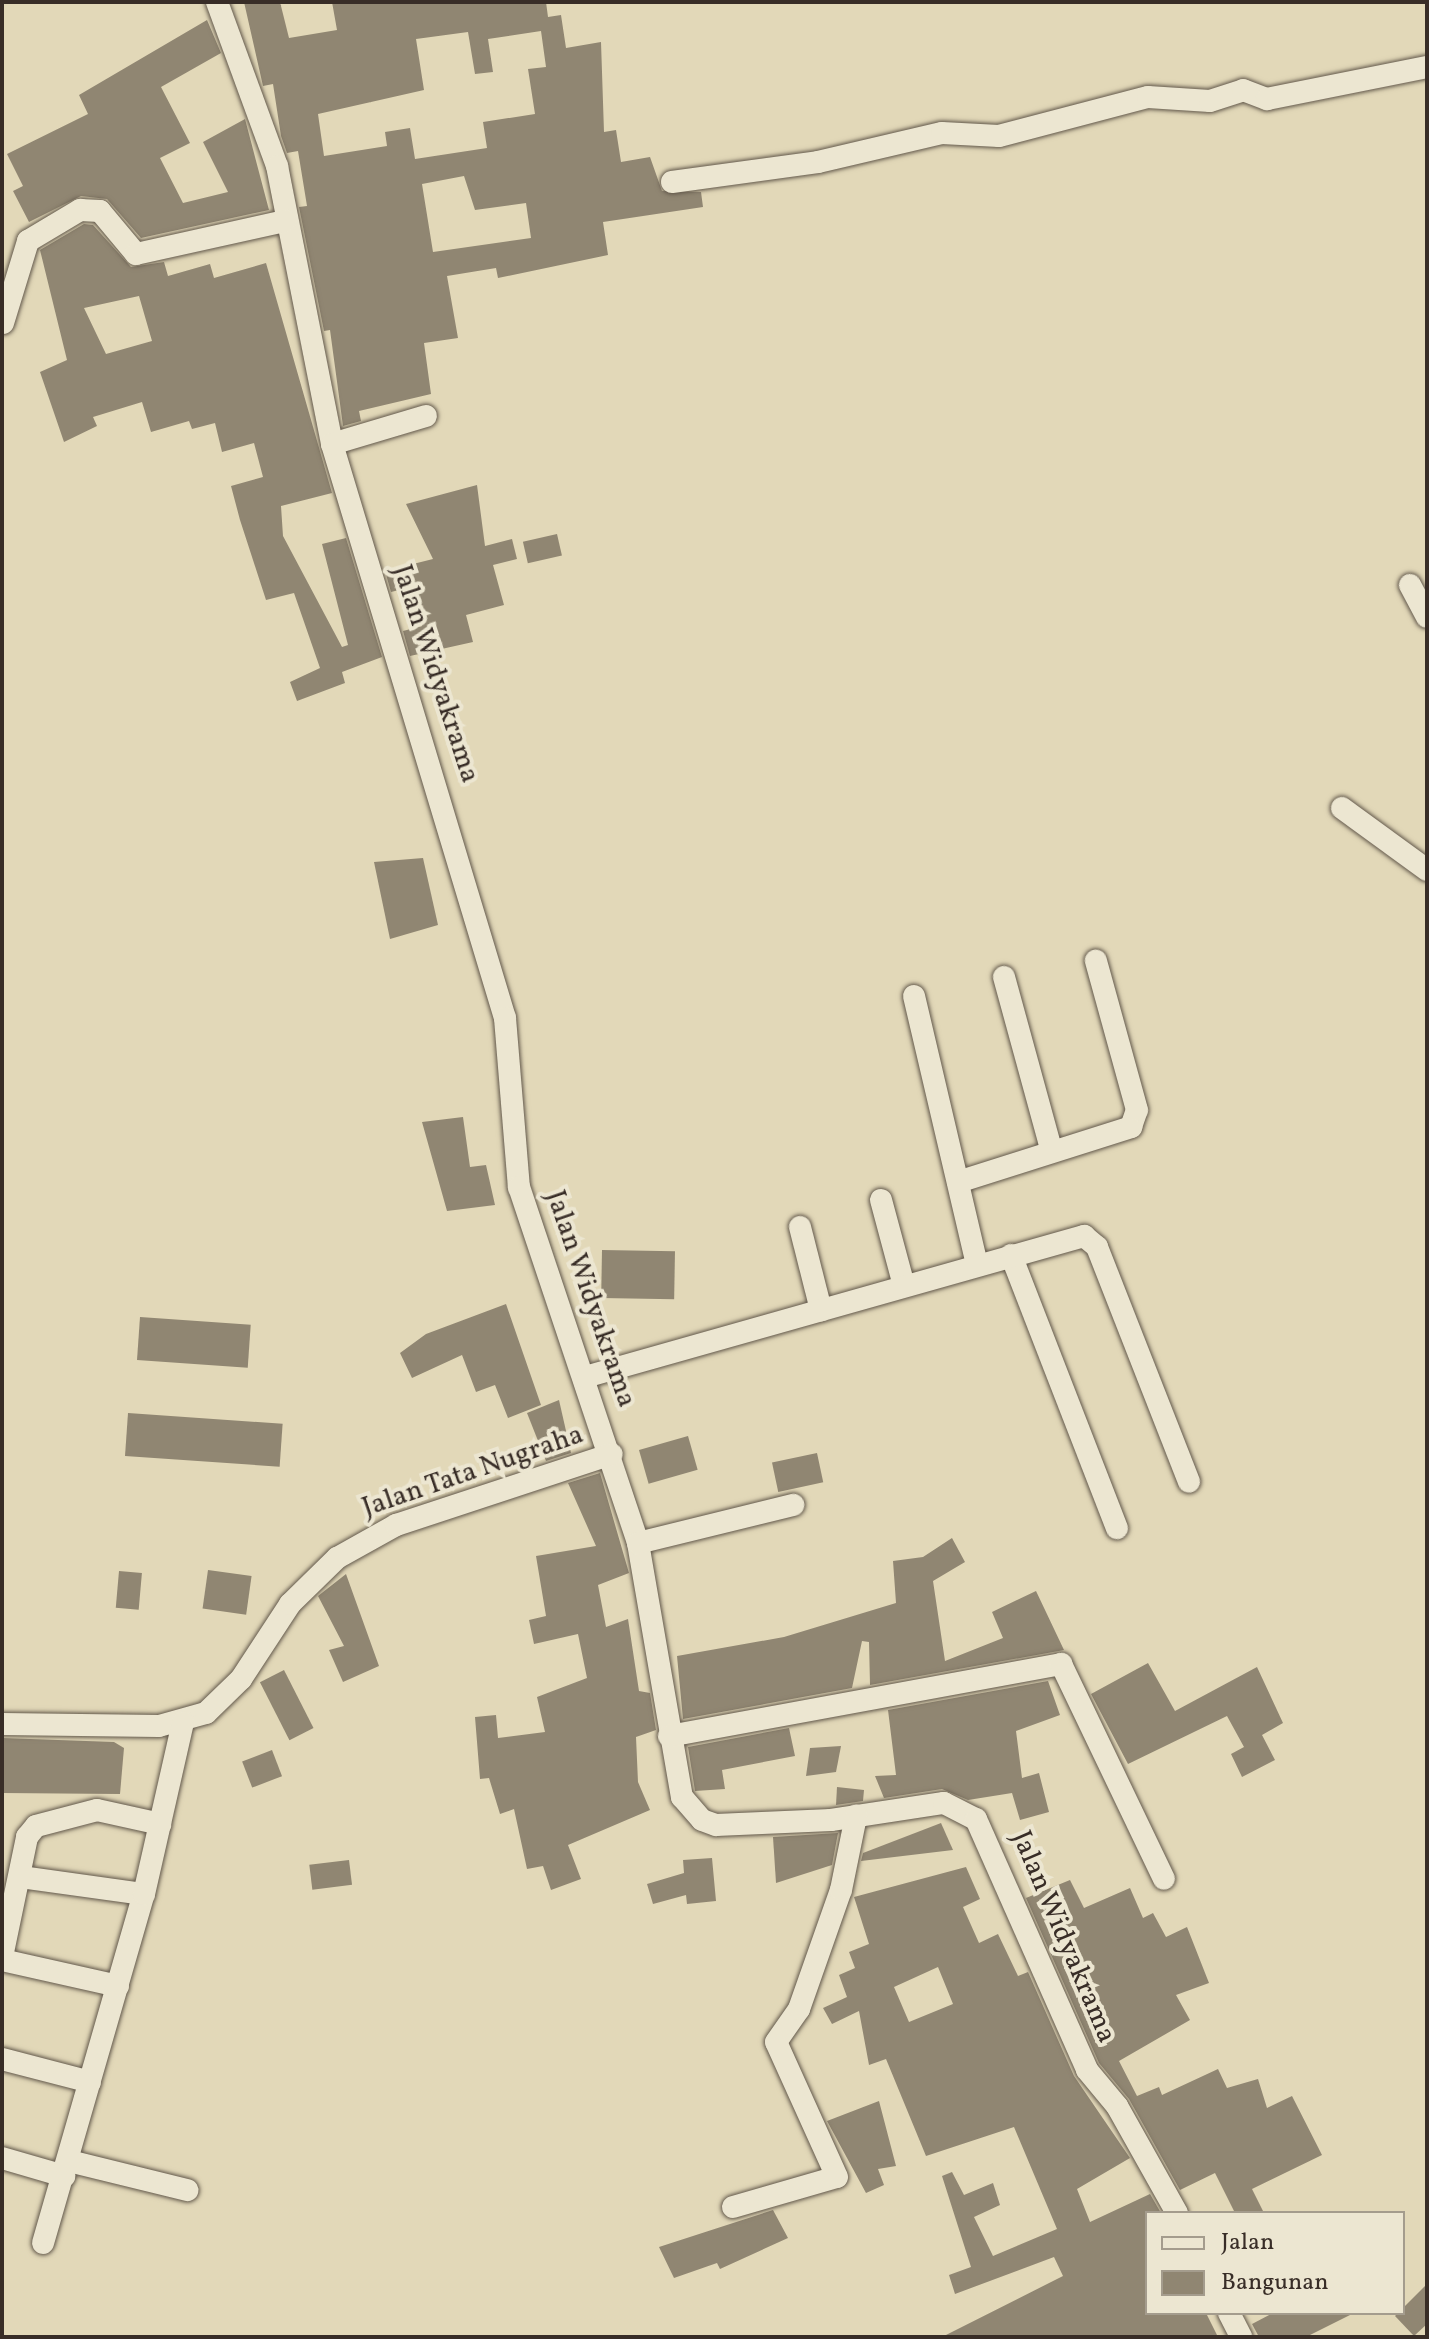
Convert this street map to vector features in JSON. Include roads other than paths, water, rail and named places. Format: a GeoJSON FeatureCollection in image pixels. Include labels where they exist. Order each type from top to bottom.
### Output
{"type":"FeatureCollection","features":[{"type":"Feature","properties":{"kind":"street","name":"Jalan Widyakrama"},"geometry":{"type":"LineString","coordinates":[[217,2],[277,166],[285,221],[332,444],[478,917],[510,1048],[519,1187],[612,1454],[638,1543],[677,1784],[702,1820],[752,1825],[856,1816],[944,1803],[976,1819],[1087,2070],[1117,2106],[1176,2211]]}},
{"type":"Feature","properties":{"kind":"street"},"geometry":{"type":"LineString","coordinates":[[672,182],[818,162],[942,133],[999,136],[1148,97],[1210,101],[1243,90],[1267,99],[1427,67]]}},
{"type":"Feature","properties":{"kind":"street"},"geometry":{"type":"LineString","coordinates":[[3,323],[28,241],[80,210],[100,211],[136,254],[285,221]]}},
{"type":"Feature","properties":{"kind":"street"},"geometry":{"type":"LineString","coordinates":[[332,444],[426,416]]}},
{"type":"Feature","properties":{"kind":"street"},"geometry":{"type":"LineString","coordinates":[[1410,585],[1427,617]]}},
{"type":"Feature","properties":{"kind":"street"},"geometry":{"type":"LineString","coordinates":[[1342,808],[1427,870]]}},
{"type":"Feature","properties":{"kind":"street"},"geometry":{"type":"LineString","coordinates":[[958,1182],[1131,1127],[1136,1119],[1096,961]]}},
{"type":"Feature","properties":{"kind":"street"},"geometry":{"type":"LineString","coordinates":[[1004,977],[1052,1152]]}},
{"type":"Feature","properties":{"kind":"street"},"geometry":{"type":"LineString","coordinates":[[914,996],[977,1265]]}},
{"type":"Feature","properties":{"kind":"street"},"geometry":{"type":"LineString","coordinates":[[881,1200],[904,1286]]}},
{"type":"Feature","properties":{"kind":"street"},"geometry":{"type":"LineString","coordinates":[[800,1227],[821,1310]]}},
{"type":"Feature","properties":{"kind":"street"},"geometry":{"type":"LineString","coordinates":[[585,1377],[1074,1237],[1092,1240],[1189,1482]]}},
{"type":"Feature","properties":{"kind":"street"},"geometry":{"type":"LineString","coordinates":[[1011,1255],[1117,1528]]}},
{"type":"Feature","properties":{"kind":"street","name":"Jalan Tata Nugraha"},"geometry":{"type":"LineString","coordinates":[[2,1724],[183,1722],[226,1698],[290,1604],[355,1546],[396,1525],[612,1454]]}},
{"type":"Feature","properties":{"kind":"street"},"geometry":{"type":"LineString","coordinates":[[638,1543],[793,1505]]}},
{"type":"Feature","properties":{"kind":"street"},"geometry":{"type":"LineString","coordinates":[[669,1736],[1061,1664],[1164,1879]]}},
{"type":"Feature","properties":{"kind":"street"},"geometry":{"type":"LineString","coordinates":[[43,2243],[144,1894],[183,1722]]}},
{"type":"Feature","properties":{"kind":"street"},"geometry":{"type":"LineString","coordinates":[[118,1986],[2,1958],[27,1837],[52,1818],[97,1810],[160,1824]]}},
{"type":"Feature","properties":{"kind":"street"},"geometry":{"type":"LineString","coordinates":[[733,2207],[837,2177],[776,2042],[799,2009],[841,1890],[856,1816]]}},
{"type":"Feature","properties":{"kind":"street"},"geometry":{"type":"LineString","coordinates":[[21,1877],[144,1894]]}},
{"type":"Feature","properties":{"kind":"street"},"geometry":{"type":"LineString","coordinates":[[2,2059],[90,2082]]}},
{"type":"Feature","properties":{"kind":"street"},"geometry":{"type":"LineString","coordinates":[[2,2158],[187,2190]]}},
{"type":"Feature","properties":{"kind":"street"},"geometry":{"type":"LineString","coordinates":[[1230,2315],[1241,2337]]}}]}
